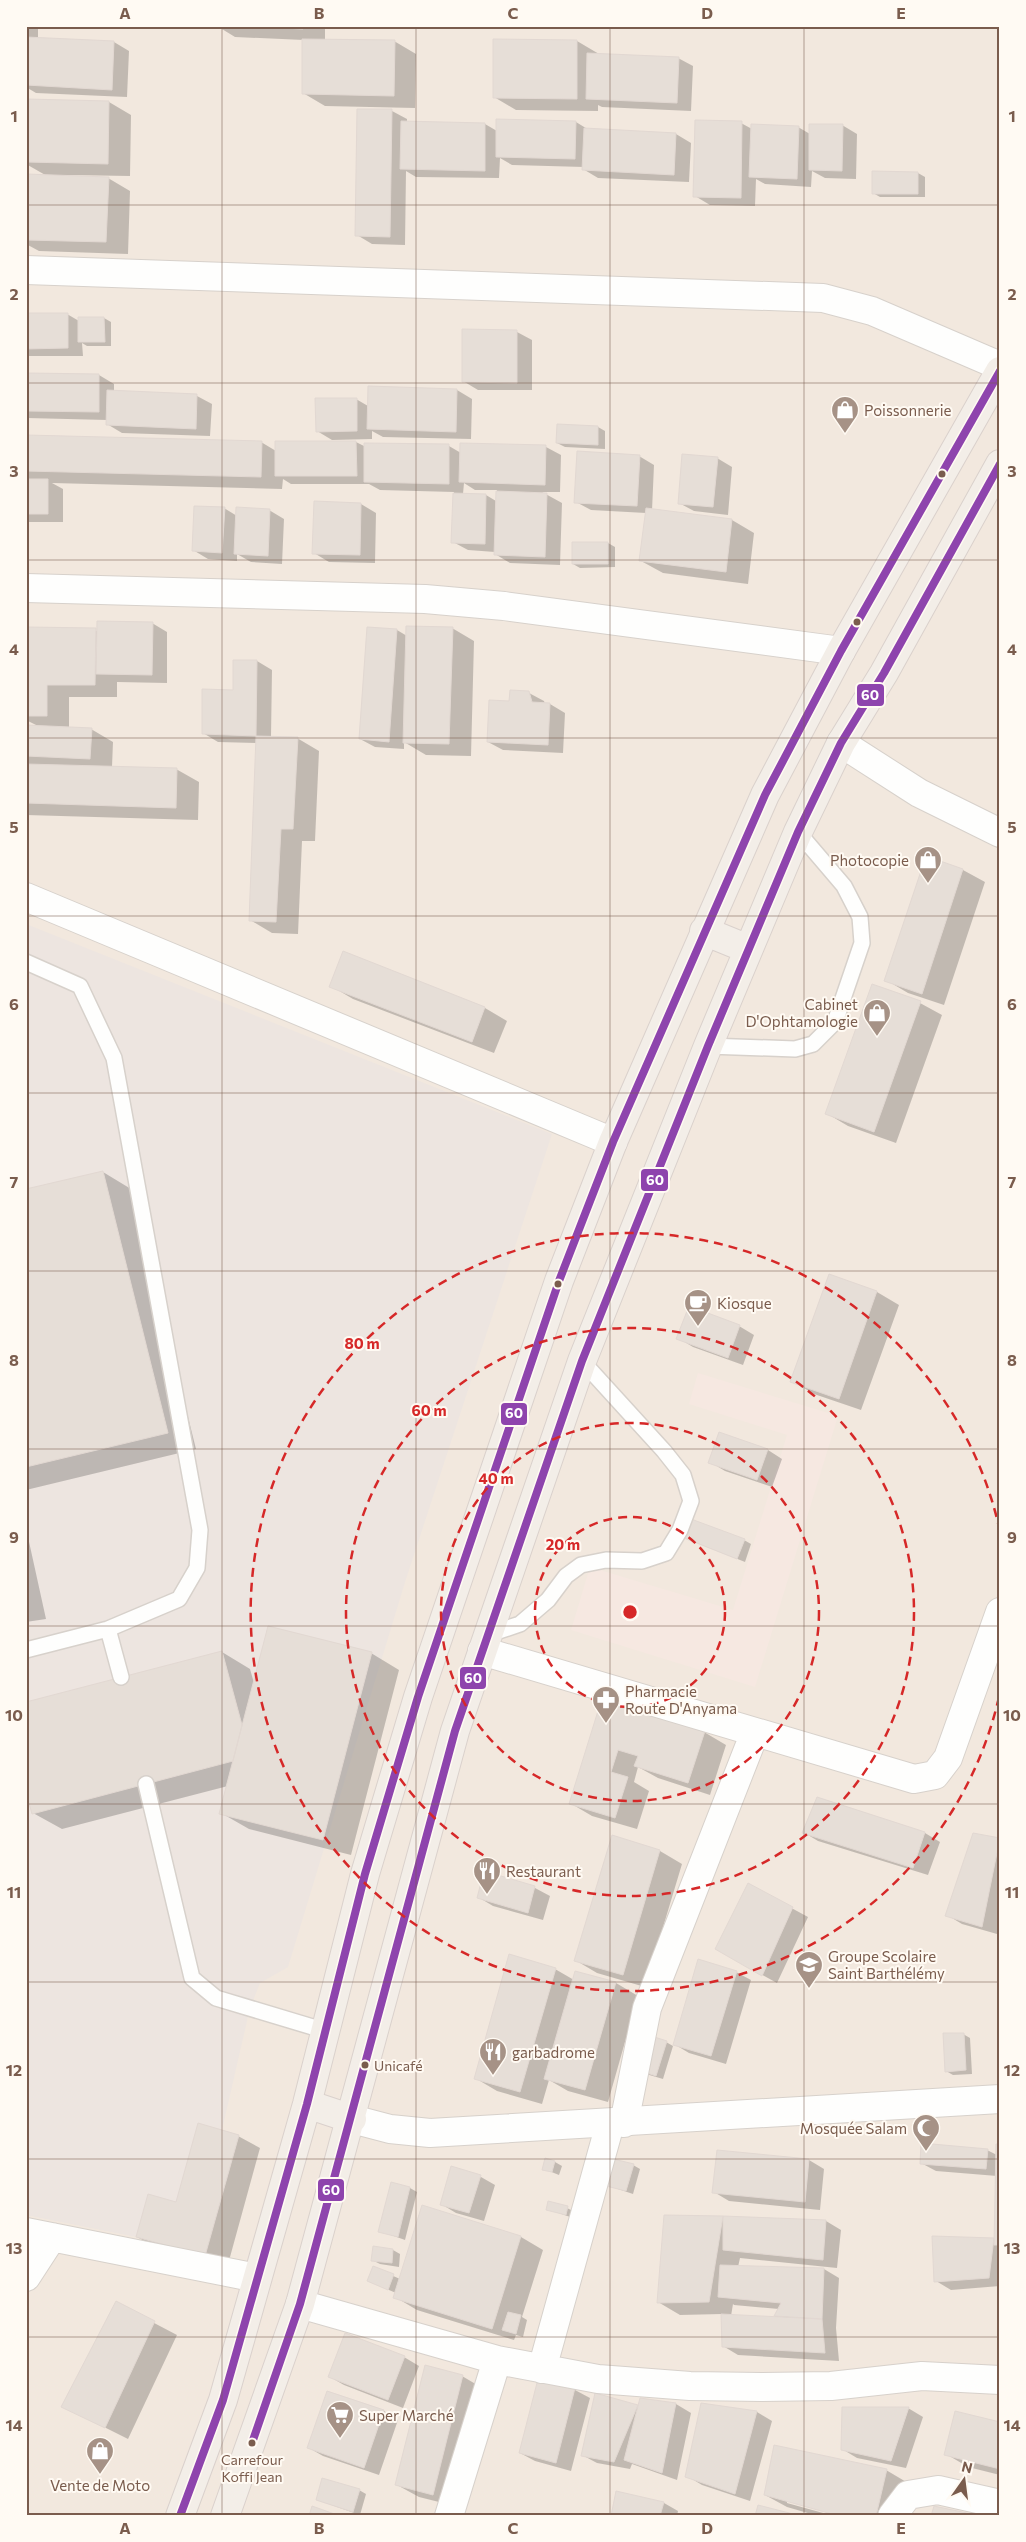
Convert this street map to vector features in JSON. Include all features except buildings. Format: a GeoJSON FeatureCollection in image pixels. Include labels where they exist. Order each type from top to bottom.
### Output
{"type":"FeatureCollection","features":[{"type":"Feature","properties":{"kind":"main road"},"geometry":{"type":"LineString","coordinates":[[180,2516],[223,2400],[307,2104],[365,1874],[418,1698],[556,1290],[613,1142],[765,795],[841,651],[1000,371]]}},
{"type":"Feature","properties":{"kind":"main road"},"geometry":{"type":"LineString","coordinates":[[225,2516],[300,2304],[352,2119],[455,1731],[582,1361],[708,1046],[798,832],[841,743],[884,674],[1000,464]]}},
{"type":"Feature","properties":{"kind":"main road"},"geometry":{"type":"LineString","coordinates":[[704,931],[748,949]]}},
{"type":"Feature","properties":{"kind":"main road"},"geometry":{"type":"LineString","coordinates":[[307,2104],[352,2119]]}},
{"type":"Feature","properties":{"kind":"street"},"geometry":{"type":"LineString","coordinates":[[26,270],[822,298],[872,311],[1000,366]]}},
{"type":"Feature","properties":{"kind":"street"},"geometry":{"type":"LineString","coordinates":[[26,588],[425,599],[504,606],[841,651]]}},
{"type":"Feature","properties":{"kind":"street"},"geometry":{"type":"LineString","coordinates":[[841,743],[919,793],[1000,833]]}},
{"type":"Feature","properties":{"kind":"street"},"geometry":{"type":"LineString","coordinates":[[26,897],[613,1142]]}},
{"type":"Feature","properties":{"kind":"street"},"geometry":{"type":"LineString","coordinates":[[484,1643],[755,1732],[914,1779],[935,1775],[948,1758],[1000,1612]]}},
{"type":"Feature","properties":{"kind":"street"},"geometry":{"type":"LineString","coordinates":[[542,2369],[617,2124],[647,2008],[755,1732]]}},
{"type":"Feature","properties":{"kind":"street"},"geometry":{"type":"LineString","coordinates":[[352,2119],[390,2129],[430,2133],[617,2124],[1000,2099]]}},
{"type":"Feature","properties":{"kind":"street"},"geometry":{"type":"LineString","coordinates":[[26,2277],[39,2234],[257,2278]]}},
{"type":"Feature","properties":{"kind":"street"},"geometry":{"type":"LineString","coordinates":[[300,2304],[497,2360],[598,2379],[690,2386],[831,2386],[922,2376],[1000,2380]]}},
{"type":"Feature","properties":{"kind":"street"},"geometry":{"type":"LineString","coordinates":[[449,2516],[497,2360]]}},
{"type":"Feature","properties":{"kind":"street"},"geometry":{"type":"LineString","coordinates":[[892,2516],[908,2495],[938,2490],[1000,2504]]}},
{"type":"Feature","properties":{"kind":"lane"},"geometry":{"type":"LineString","coordinates":[[708,1046],[795,1049],[813,1044],[835,1022],[862,943],[860,917],[844,886],[798,832]]}},
{"type":"Feature","properties":{"kind":"lane"},"geometry":{"type":"LineString","coordinates":[[26,962],[80,986],[114,1058],[200,1530],[197,1568],[179,1599],[108,1629],[26,1650]]}},
{"type":"Feature","properties":{"kind":"lane"},"geometry":{"type":"LineString","coordinates":[[484,1643],[520,1624],[548,1600],[566,1576],[581,1564],[606,1560],[642,1561],[666,1553],[680,1530],[691,1501],[683,1475],[582,1361]]}},
{"type":"Feature","properties":{"kind":"lane"},"geometry":{"type":"LineString","coordinates":[[108,1629],[121,1677]]}},
{"type":"Feature","properties":{"kind":"lane"},"geometry":{"type":"LineString","coordinates":[[146,1784],[192,1978],[216,1998],[326,2031]]}},
{"type":"Feature","properties":{"kind":"shaded area"},"geometry":{"type":"Polygon","coordinates":[[[26,26],[1000,26],[1000,2516],[26,2516],[26,26]]]}},
{"type":"Feature","properties":{"kind":"shaded area"},"geometry":{"type":"Polygon","coordinates":[[[26,924],[552,1134],[406,1579],[288,1967],[260,1983],[250,2008],[222,2130],[239,2135],[205,2256],[136,2237],[26,2215],[26,924]]]}},
{"type":"Feature","properties":{"kind":"shaded area"},"geometry":{"type":"Polygon","coordinates":[[[698,1373],[838,1416],[755,1687],[571,1630],[590,1567],[733,1610],[787,1435],[689,1404],[698,1373]]]}},
{"type":"Feature","properties":{"kind":"transit line","name":"60"},"geometry":{"type":"LineString","coordinates":[[180,2516],[223,2400],[307,2104],[365,1874],[418,1697],[559,1281],[613,1142],[765,795],[841,651],[1000,371]]}},
{"type":"Feature","properties":{"kind":"transit line","name":"60"},"geometry":{"type":"LineString","coordinates":[[252,2443],[300,2304],[455,1731],[582,1361],[708,1046],[798,832],[841,743],[884,673],[1000,464]]}},
{"type":"Feature","properties":{"kind":"place","name":"Poissonnerie"},"geometry":{"type":"Point","coordinates":[845,434]}},
{"type":"Feature","properties":{"kind":"place","name":"Photocopie"},"geometry":{"type":"Point","coordinates":[928,884]}},
{"type":"Feature","properties":{"kind":"place","name":"Cabinet D'Ophtamologie"},"geometry":{"type":"Point","coordinates":[877,1037]}},
{"type":"Feature","properties":{"kind":"place","name":"Kiosque"},"geometry":{"type":"Point","coordinates":[698,1327]}},
{"type":"Feature","properties":{"kind":"place","name":"Pharmacie Route D'Anyama"},"geometry":{"type":"Point","coordinates":[606,1724]}},
{"type":"Feature","properties":{"kind":"place","name":"Restaurant"},"geometry":{"type":"Point","coordinates":[487,1895]}},
{"type":"Feature","properties":{"kind":"place","name":"Groupe Scolaire Saint Barthélémy"},"geometry":{"type":"Point","coordinates":[809,1989]}},
{"type":"Feature","properties":{"kind":"place","name":"Unicafé"},"geometry":{"type":"Point","coordinates":[365,2065]}},
{"type":"Feature","properties":{"kind":"place","name":"garbadrome"},"geometry":{"type":"Point","coordinates":[493,2076]}},
{"type":"Feature","properties":{"kind":"place","name":"Mosquée Salam"},"geometry":{"type":"Point","coordinates":[926,2152]}},
{"type":"Feature","properties":{"kind":"place","name":"Super Marché"},"geometry":{"type":"Point","coordinates":[340,2439]}},
{"type":"Feature","properties":{"kind":"place","name":"Carrefour Koffi Jean"},"geometry":{"type":"Point","coordinates":[252,2443]}},
{"type":"Feature","properties":{"kind":"place","name":"Vente de Moto"},"geometry":{"type":"Point","coordinates":[100,2475]}}]}
